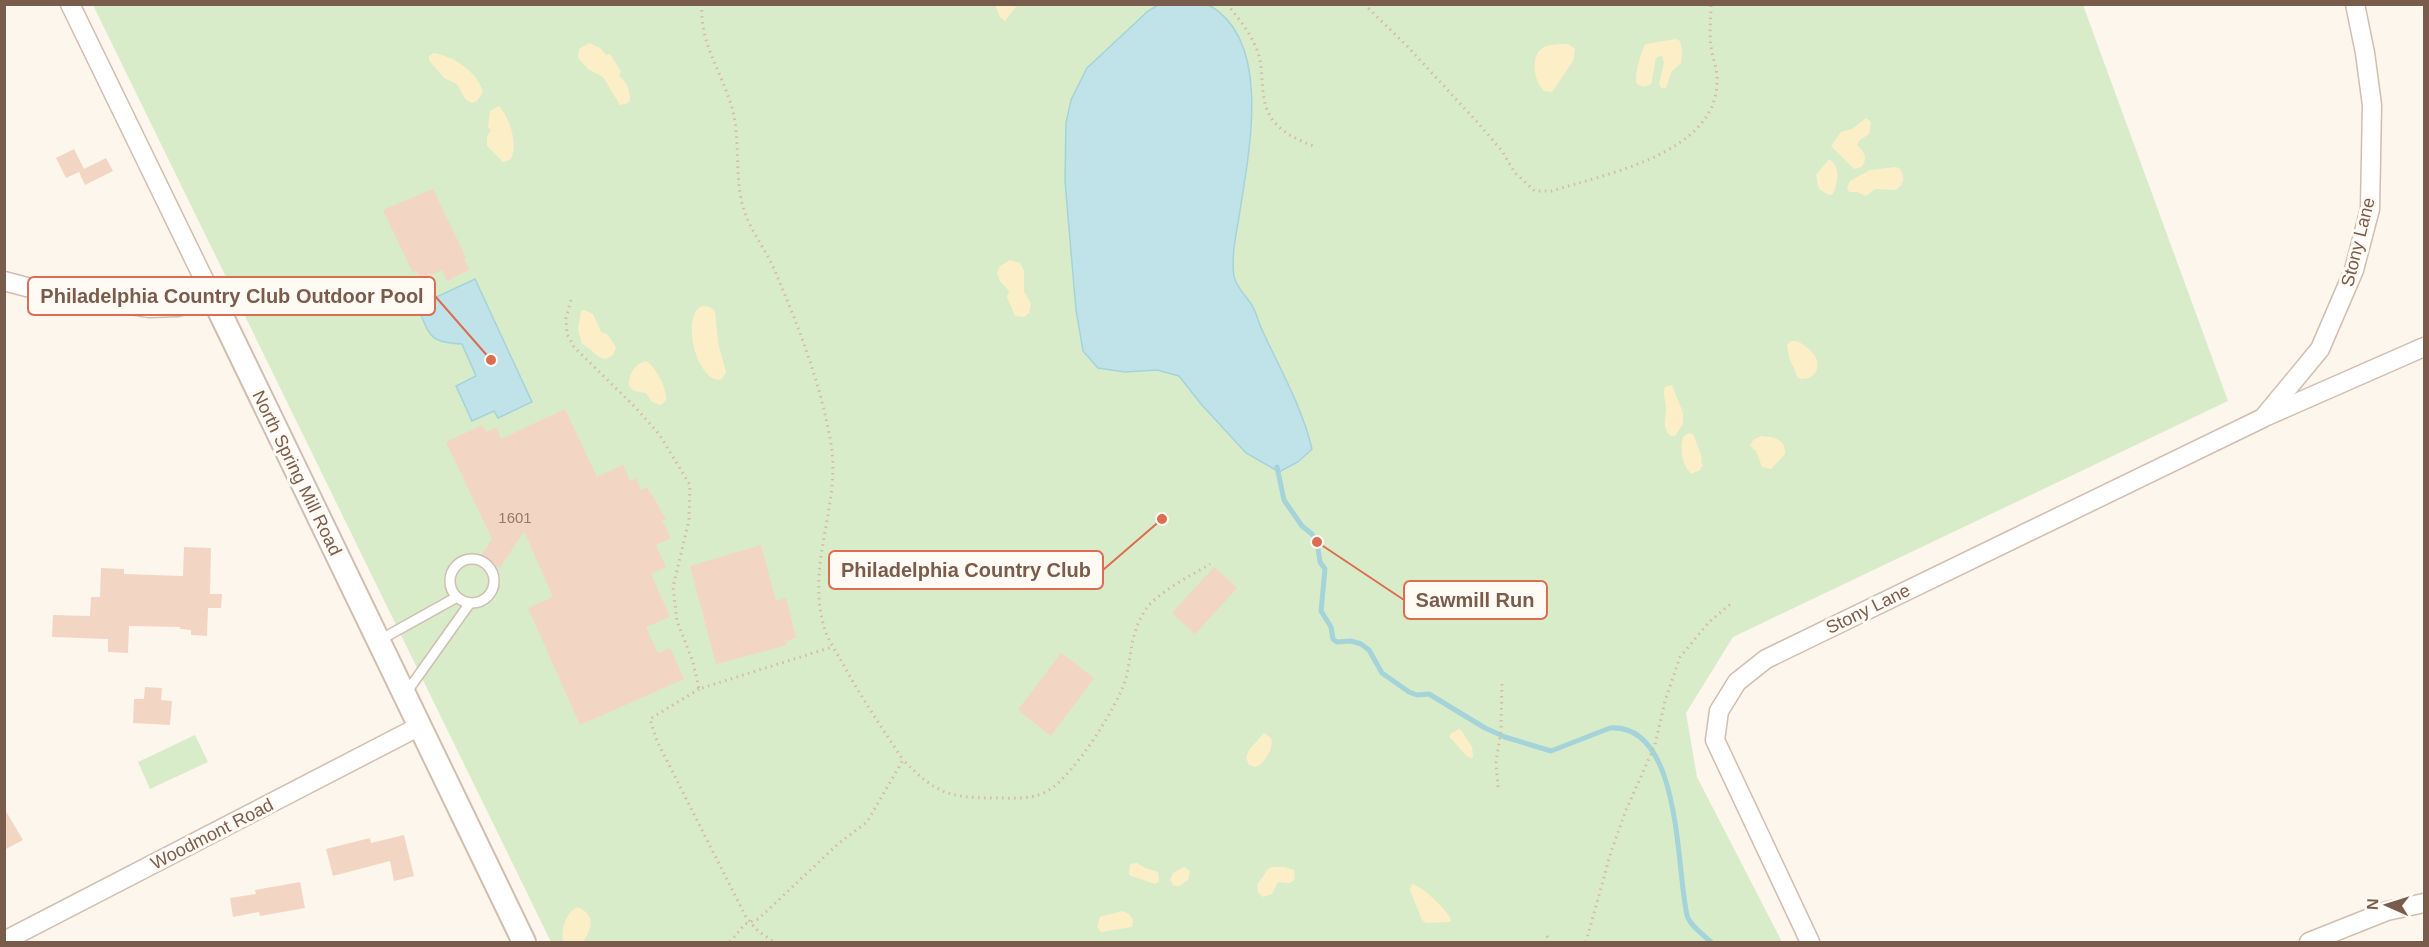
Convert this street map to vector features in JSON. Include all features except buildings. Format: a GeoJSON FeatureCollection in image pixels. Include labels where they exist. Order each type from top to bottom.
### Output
{"type":"FeatureCollection","features":[{"type":"Feature","properties":{"kind":"street","name":"North Spring Mill Road"},"geometry":{"type":"LineString","coordinates":[[69,4],[524,942]]}},
{"type":"Feature","properties":{"kind":"street","name":"Stony Lane"},"geometry":{"type":"LineString","coordinates":[[2263,418],[2320,350],[2354,270],[2370,209],[2373,105],[2355,4]]}},
{"type":"Feature","properties":{"kind":"street"},"geometry":{"type":"LineString","coordinates":[[4,281],[38,290],[149,308],[177,307],[213,298]]}},
{"type":"Feature","properties":{"kind":"street","name":"Stony Lane"},"geometry":{"type":"LineString","coordinates":[[1810,942],[1715,740],[1719,711],[1737,682],[1766,659],[2263,418],[2424,347]]}},
{"type":"Feature","properties":{"kind":"street","name":"Woodmont Road"},"geometry":{"type":"LineString","coordinates":[[4,941],[420,726]]}},
{"type":"Feature","properties":{"kind":"street"},"geometry":{"type":"LineString","coordinates":[[2309,942],[2387,911],[2424,903]]}},
{"type":"Feature","properties":{"kind":"lane"},"geometry":{"type":"LineString","coordinates":[[404,695],[470,603],[485,598],[493,586],[491,571],[480,561],[465,560],[453,569],[450,584],[457,597],[470,603]]}},
{"type":"Feature","properties":{"kind":"lane"},"geometry":{"type":"LineString","coordinates":[[378,641],[457,597]]}},
{"type":"Feature","properties":{"kind":"path"},"geometry":{"type":"LineString","coordinates":[[702,4],[705,39],[732,109],[737,135],[740,190],[744,208],[777,274],[812,363],[832,446],[832,494],[818,568],[822,621],[833,646],[903,760],[924,781],[954,796],[1021,798],[1048,791],[1060,781],[1080,756],[1103,726],[1118,700],[1126,676],[1130,648],[1145,610],[1173,586],[1210,564]]}},
{"type":"Feature","properties":{"kind":"path"},"geometry":{"type":"LineString","coordinates":[[1227,4],[1241,21],[1255,45],[1259,57],[1264,103],[1268,114],[1275,124],[1288,134],[1316,147]]}},
{"type":"Feature","properties":{"kind":"path"},"geometry":{"type":"LineString","coordinates":[[1364,4],[1407,46],[1478,123],[1502,151],[1515,172],[1535,191],[1552,191],[1655,157],[1683,140],[1701,123],[1713,107],[1717,84],[1710,37],[1712,6]]}},
{"type":"Feature","properties":{"kind":"path"},"geometry":{"type":"LineString","coordinates":[[571,300],[566,318],[567,334],[574,347],[659,434],[690,485],[689,520],[673,587],[677,621],[693,662],[699,689]]}},
{"type":"Feature","properties":{"kind":"path"},"geometry":{"type":"LineString","coordinates":[[1586,942],[1611,852],[1655,745],[1665,701],[1680,657],[1709,622],[1733,602]]}},
{"type":"Feature","properties":{"kind":"path"},"geometry":{"type":"LineString","coordinates":[[774,942],[750,922],[657,741],[650,719],[699,689],[833,646]]}},
{"type":"Feature","properties":{"kind":"path"},"geometry":{"type":"LineString","coordinates":[[1498,787],[1496,762],[1501,730],[1502,680]]}},
{"type":"Feature","properties":{"kind":"path"},"geometry":{"type":"LineString","coordinates":[[730,942],[745,924],[769,909],[838,844],[867,822],[903,760]]}},
{"type":"Feature","properties":{"kind":"path"},"geometry":{"type":"LineString","coordinates":[[1547,936],[1550,942]]}},
{"type":"Feature","properties":{"kind":"green space"},"geometry":{"type":"Polygon","coordinates":[[[93,5],[2083,5],[2228,401],[1733,637],[1686,713],[1697,777],[1782,942],[551,942],[93,5]]]}},
{"type":"Feature","properties":{"kind":"green space"},"geometry":{"type":"Polygon","coordinates":[[[195,735],[208,762],[150,789],[138,762],[195,735]]]}},
{"type":"Feature","properties":{"kind":"sand"},"geometry":{"type":"Polygon","coordinates":[[[995,4],[1017,5],[1005,21],[1000,17],[995,4]]]}},
{"type":"Feature","properties":{"kind":"sand"},"geometry":{"type":"Polygon","coordinates":[[[1676,39],[1680,41],[1682,50],[1681,63],[1672,71],[1666,88],[1661,88],[1659,83],[1664,63],[1662,55],[1656,58],[1651,84],[1644,87],[1637,84],[1638,63],[1646,44],[1676,39]]]}},
{"type":"Feature","properties":{"kind":"sand"},"geometry":{"type":"Polygon","coordinates":[[[589,43],[600,48],[606,55],[610,54],[621,71],[619,76],[628,86],[630,100],[628,103],[620,105],[603,77],[588,69],[578,58],[579,49],[589,43]]]}},
{"type":"Feature","properties":{"kind":"sand"},"geometry":{"type":"Polygon","coordinates":[[[1568,44],[1575,49],[1573,61],[1552,92],[1544,91],[1536,75],[1536,56],[1546,46],[1568,44]]]}},
{"type":"Feature","properties":{"kind":"sand"},"geometry":{"type":"Polygon","coordinates":[[[434,53],[457,62],[470,71],[483,92],[477,101],[472,103],[466,100],[457,84],[444,78],[429,60],[429,56],[434,53]]]}},
{"type":"Feature","properties":{"kind":"sand"},"geometry":{"type":"Polygon","coordinates":[[[499,106],[509,124],[514,146],[511,159],[503,162],[487,146],[487,136],[491,130],[488,127],[490,111],[499,106]]]}},
{"type":"Feature","properties":{"kind":"sand"},"geometry":{"type":"Polygon","coordinates":[[[1866,118],[1871,122],[1869,134],[1857,145],[1864,153],[1865,160],[1862,167],[1854,169],[1831,146],[1841,132],[1852,129],[1866,118]]]}},
{"type":"Feature","properties":{"kind":"sand"},"geometry":{"type":"Polygon","coordinates":[[[1829,159],[1837,170],[1837,175],[1833,194],[1829,195],[1819,189],[1816,175],[1829,159]]]}},
{"type":"Feature","properties":{"kind":"sand"},"geometry":{"type":"Polygon","coordinates":[[[1896,167],[1900,169],[1903,178],[1901,185],[1895,190],[1875,189],[1866,196],[1857,192],[1849,192],[1847,187],[1850,181],[1870,170],[1896,167]]]}},
{"type":"Feature","properties":{"kind":"sand"},"geometry":{"type":"Polygon","coordinates":[[[1010,260],[1020,263],[1024,271],[1024,291],[1031,304],[1029,313],[1024,317],[1015,316],[1007,297],[1009,291],[1000,281],[997,273],[1000,266],[1010,260]]]}},
{"type":"Feature","properties":{"kind":"sand"},"geometry":{"type":"Polygon","coordinates":[[[702,306],[710,307],[715,311],[718,343],[726,372],[721,380],[712,377],[704,370],[694,346],[692,321],[702,306]]]}},
{"type":"Feature","properties":{"kind":"sand"},"geometry":{"type":"Polygon","coordinates":[[[581,311],[593,314],[601,332],[608,335],[616,347],[613,355],[606,359],[582,344],[578,329],[581,311]]]}},
{"type":"Feature","properties":{"kind":"sand"},"geometry":{"type":"Polygon","coordinates":[[[1791,341],[1797,341],[1815,355],[1817,367],[1811,377],[1798,378],[1789,357],[1787,345],[1791,341]]]}},
{"type":"Feature","properties":{"kind":"sand"},"geometry":{"type":"Polygon","coordinates":[[[646,361],[663,384],[666,400],[661,405],[652,402],[646,393],[634,391],[629,386],[633,370],[646,361]]]}},
{"type":"Feature","properties":{"kind":"sand"},"geometry":{"type":"Polygon","coordinates":[[[1672,385],[1683,413],[1683,424],[1675,436],[1668,433],[1665,423],[1664,390],[1665,387],[1672,385]]]}},
{"type":"Feature","properties":{"kind":"sand"},"geometry":{"type":"Polygon","coordinates":[[[1689,433],[1693,434],[1701,455],[1702,466],[1700,470],[1691,474],[1683,461],[1682,452],[1683,437],[1689,433]]]}},
{"type":"Feature","properties":{"kind":"sand"},"geometry":{"type":"Polygon","coordinates":[[[1761,436],[1778,440],[1784,445],[1785,454],[1771,469],[1762,467],[1756,451],[1750,446],[1753,440],[1761,436]]]}},
{"type":"Feature","properties":{"kind":"sand"},"geometry":{"type":"Polygon","coordinates":[[[1459,729],[1472,747],[1473,757],[1467,756],[1450,738],[1450,734],[1459,729]]]}},
{"type":"Feature","properties":{"kind":"sand"},"geometry":{"type":"Polygon","coordinates":[[[1264,733],[1271,738],[1272,742],[1268,755],[1256,767],[1249,765],[1246,758],[1249,750],[1264,733]]]}},
{"type":"Feature","properties":{"kind":"sand"},"geometry":{"type":"Polygon","coordinates":[[[1137,863],[1158,872],[1159,881],[1155,884],[1129,875],[1130,864],[1137,863]]]}},
{"type":"Feature","properties":{"kind":"sand"},"geometry":{"type":"Polygon","coordinates":[[[1184,867],[1190,871],[1188,880],[1179,886],[1174,886],[1170,880],[1173,873],[1184,867]]]}},
{"type":"Feature","properties":{"kind":"sand"},"geometry":{"type":"Polygon","coordinates":[[[1272,867],[1294,870],[1295,879],[1290,883],[1278,882],[1272,894],[1263,897],[1258,892],[1257,885],[1272,867]]]}},
{"type":"Feature","properties":{"kind":"sand"},"geometry":{"type":"Polygon","coordinates":[[[1412,884],[1434,899],[1451,919],[1450,922],[1426,923],[1422,920],[1410,890],[1412,884]]]}},
{"type":"Feature","properties":{"kind":"sand"},"geometry":{"type":"Polygon","coordinates":[[[578,907],[590,918],[589,932],[583,942],[563,942],[567,917],[578,907]]]}},
{"type":"Feature","properties":{"kind":"sand"},"geometry":{"type":"Polygon","coordinates":[[[1122,911],[1129,914],[1133,920],[1132,927],[1101,932],[1097,927],[1100,917],[1122,911]]]}},
{"type":"Feature","properties":{"kind":"water"},"geometry":{"type":"Polygon","coordinates":[[[1158,5],[1209,5],[1229,22],[1242,45],[1249,72],[1252,102],[1251,133],[1234,246],[1234,276],[1239,288],[1253,307],[1290,389],[1303,418],[1312,449],[1298,462],[1279,472],[1246,453],[1179,376],[1157,370],[1125,372],[1098,368],[1083,351],[1076,310],[1065,181],[1066,123],[1071,100],[1087,68],[1148,11],[1158,5]]]}},
{"type":"Feature","properties":{"kind":"water"},"geometry":{"type":"Polygon","coordinates":[[[475,279],[532,402],[498,418],[494,411],[472,421],[456,386],[476,376],[462,344],[442,342],[432,336],[417,306],[475,279]]]}},
{"type":"Feature","properties":{"kind":"waterway"},"geometry":{"type":"LineString","coordinates":[[1277,467],[1284,500],[1302,526],[1312,534],[1317,542],[1320,562],[1325,569],[1321,611],[1331,627],[1333,639],[1337,642],[1351,641],[1361,644],[1369,650],[1382,673],[1409,692],[1417,695],[1429,694],[1485,728],[1505,737],[1551,751],[1610,728],[1634,733],[1651,749],[1663,773],[1671,802],[1688,919],[1711,942]]}},
{"type":"Feature","properties":{"kind":"place","name":"Philadelphia Country Club Outdoor Pool"},"geometry":{"type":"Point","coordinates":[491,360]}},
{"type":"Feature","properties":{"kind":"place","name":"Philadelphia Country Club"},"geometry":{"type":"Point","coordinates":[1162,519]}},
{"type":"Feature","properties":{"kind":"place","name":"Sawmill Run"},"geometry":{"type":"Point","coordinates":[1317,542]}}]}
